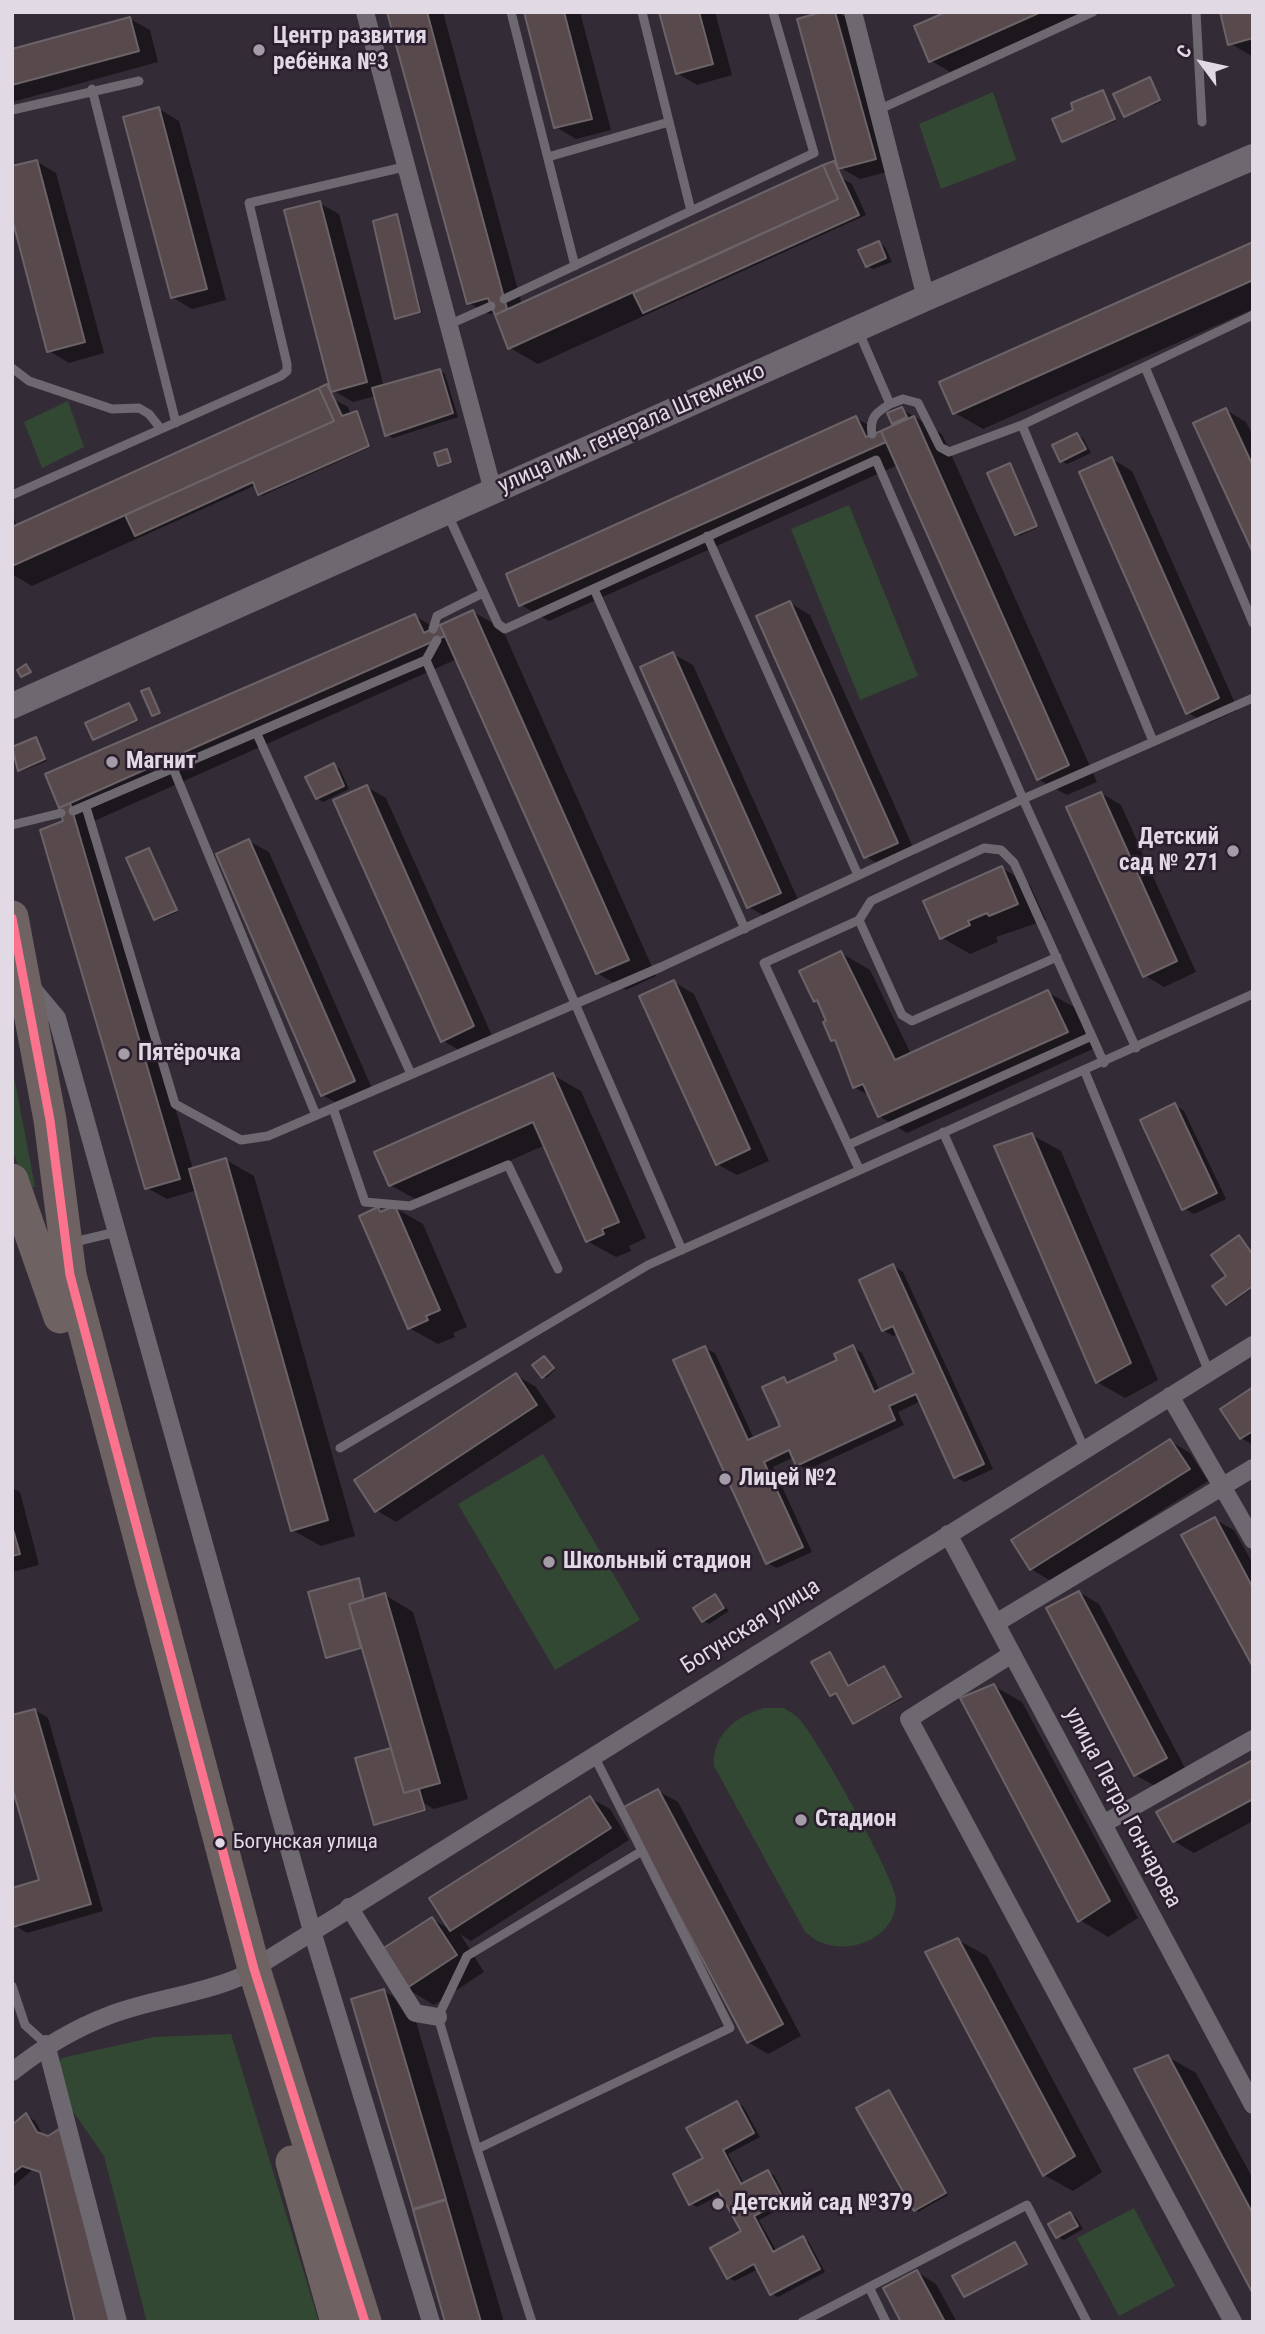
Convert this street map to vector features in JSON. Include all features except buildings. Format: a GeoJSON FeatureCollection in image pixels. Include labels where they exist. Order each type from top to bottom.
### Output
{"type":"FeatureCollection","features":[{"type":"Feature","properties":{"kind":"highway"},"geometry":{"type":"LineString","coordinates":[[12,916],[50,1121],[70,1275],[337,2322]]}},
{"type":"Feature","properties":{"kind":"highway"},"geometry":{"type":"LineString","coordinates":[[12,1180],[52,1288],[247,1973],[365,2322]]}},
{"type":"Feature","properties":{"kind":"street"},"geometry":{"type":"LineString","coordinates":[[365,12],[446,326],[493,491]]}},
{"type":"Feature","properties":{"kind":"street"},"geometry":{"type":"LineString","coordinates":[[853,12],[926,298]]}},
{"type":"Feature","properties":{"kind":"street","name":"улица им. генерала Штеменко"},"geometry":{"type":"LineString","coordinates":[[12,706],[858,328],[1253,157]]}},
{"type":"Feature","properties":{"kind":"street"},"geometry":{"type":"LineString","coordinates":[[19,963],[57,1018],[312,1931],[431,2322]]}},
{"type":"Feature","properties":{"kind":"street","name":"Богунская улица"},"geometry":{"type":"LineString","coordinates":[[12,2072],[46,2044],[111,2015],[215,1987],[247,1973],[593,1754],[1253,1345]]}},
{"type":"Feature","properties":{"kind":"street"},"geometry":{"type":"LineString","coordinates":[[1170,1396],[1253,1540]]}},
{"type":"Feature","properties":{"kind":"street"},"geometry":{"type":"LineString","coordinates":[[996,1623],[1253,1468]]}},
{"type":"Feature","properties":{"kind":"street","name":"улица Петра Гончарова"},"geometry":{"type":"LineString","coordinates":[[948,1534],[1253,2105]]}},
{"type":"Feature","properties":{"kind":"street"},"geometry":{"type":"LineString","coordinates":[[1012,1654],[909,1719],[1233,2322]]}},
{"type":"Feature","properties":{"kind":"street"},"geometry":{"type":"LineString","coordinates":[[1103,1824],[1253,1740]]}},
{"type":"Feature","properties":{"kind":"street"},"geometry":{"type":"LineString","coordinates":[[349,1907],[415,2014],[438,2017]]}},
{"type":"Feature","properties":{"kind":"street"},"geometry":{"type":"LineString","coordinates":[[46,2044],[118,2322]]}},
{"type":"Feature","properties":{"kind":"lane"},"geometry":{"type":"LineString","coordinates":[[511,12],[575,266]]}},
{"type":"Feature","properties":{"kind":"lane"},"geometry":{"type":"LineString","coordinates":[[642,12],[691,211]]}},
{"type":"Feature","properties":{"kind":"lane"},"geometry":{"type":"LineString","coordinates":[[504,299],[814,153],[773,12]]}},
{"type":"Feature","properties":{"kind":"lane"},"geometry":{"type":"LineString","coordinates":[[878,110],[1093,12]]}},
{"type":"Feature","properties":{"kind":"lane"},"geometry":{"type":"LineString","coordinates":[[1196,12],[1202,122]]}},
{"type":"Feature","properties":{"kind":"lane"},"geometry":{"type":"LineString","coordinates":[[12,110],[92,89],[139,82]]}},
{"type":"Feature","properties":{"kind":"lane"},"geometry":{"type":"LineString","coordinates":[[92,89],[176,423]]}},
{"type":"Feature","properties":{"kind":"lane"},"geometry":{"type":"LineString","coordinates":[[548,158],[669,122]]}},
{"type":"Feature","properties":{"kind":"lane"},"geometry":{"type":"LineString","coordinates":[[12,495],[287,371],[249,203],[404,167]]}},
{"type":"Feature","properties":{"kind":"lane"},"geometry":{"type":"LineString","coordinates":[[446,326],[491,306]]}},
{"type":"Feature","properties":{"kind":"lane"},"geometry":{"type":"LineString","coordinates":[[872,434],[870,427],[876,413],[903,399],[918,402],[940,447],[949,452],[1022,425],[1253,315]]}},
{"type":"Feature","properties":{"kind":"lane"},"geometry":{"type":"LineString","coordinates":[[858,328],[890,404]]}},
{"type":"Feature","properties":{"kind":"lane"},"geometry":{"type":"LineString","coordinates":[[1144,366],[1253,624]]}},
{"type":"Feature","properties":{"kind":"lane"},"geometry":{"type":"LineString","coordinates":[[12,368],[29,382],[111,409],[139,408],[149,414],[161,429]]}},
{"type":"Feature","properties":{"kind":"lane"},"geometry":{"type":"LineString","coordinates":[[1022,425],[1153,741]]}},
{"type":"Feature","properties":{"kind":"lane"},"geometry":{"type":"LineString","coordinates":[[874,447],[876,460],[1023,799],[1136,1048]]}},
{"type":"Feature","properties":{"kind":"lane"},"geometry":{"type":"LineString","coordinates":[[447,513],[498,624],[505,629],[876,460]]}},
{"type":"Feature","properties":{"kind":"lane"},"geometry":{"type":"LineString","coordinates":[[707,536],[858,875]]}},
{"type":"Feature","properties":{"kind":"lane"},"geometry":{"type":"LineString","coordinates":[[594,589],[745,929]]}},
{"type":"Feature","properties":{"kind":"lane"},"geometry":{"type":"LineString","coordinates":[[433,629],[437,616],[483,593]]}},
{"type":"Feature","properties":{"kind":"lane"},"geometry":{"type":"LineString","coordinates":[[73,811],[426,660],[436,640]]}},
{"type":"Feature","properties":{"kind":"lane"},"geometry":{"type":"LineString","coordinates":[[426,660],[682,1250]]}},
{"type":"Feature","properties":{"kind":"lane"},"geometry":{"type":"LineString","coordinates":[[86,807],[175,1104],[241,1140],[268,1136],[577,1004],[1023,799],[1253,698]]}},
{"type":"Feature","properties":{"kind":"lane"},"geometry":{"type":"LineString","coordinates":[[257,734],[411,1074]]}},
{"type":"Feature","properties":{"kind":"lane"},"geometry":{"type":"LineString","coordinates":[[173,768],[316,1115]]}},
{"type":"Feature","properties":{"kind":"lane"},"geometry":{"type":"LineString","coordinates":[[12,825],[61,813]]}},
{"type":"Feature","properties":{"kind":"lane"},"geometry":{"type":"LineString","coordinates":[[859,1169],[764,963],[859,920],[871,901],[984,848],[1001,850],[1014,863],[1104,1063]]}},
{"type":"Feature","properties":{"kind":"lane"},"geometry":{"type":"LineString","coordinates":[[859,920],[902,1014],[912,1021],[1056,957]]}},
{"type":"Feature","properties":{"kind":"lane"},"geometry":{"type":"LineString","coordinates":[[340,1448],[648,1265],[1253,994]]}},
{"type":"Feature","properties":{"kind":"lane"},"geometry":{"type":"LineString","coordinates":[[848,1145],[1092,1036]]}},
{"type":"Feature","properties":{"kind":"lane"},"geometry":{"type":"LineString","coordinates":[[1084,1072],[1209,1372]]}},
{"type":"Feature","properties":{"kind":"lane"},"geometry":{"type":"LineString","coordinates":[[333,1108],[365,1202],[410,1206],[508,1165],[558,1269]]}},
{"type":"Feature","properties":{"kind":"lane"},"geometry":{"type":"LineString","coordinates":[[943,1132],[1084,1448]]}},
{"type":"Feature","properties":{"kind":"lane"},"geometry":{"type":"LineString","coordinates":[[66,1244],[116,1232]]}},
{"type":"Feature","properties":{"kind":"lane"},"geometry":{"type":"LineString","coordinates":[[477,2148],[730,2028],[593,1754]]}},
{"type":"Feature","properties":{"kind":"lane"},"geometry":{"type":"LineString","coordinates":[[533,2322],[438,2017],[467,1956],[642,1851]]}},
{"type":"Feature","properties":{"kind":"lane"},"geometry":{"type":"LineString","coordinates":[[12,1986],[25,2025],[46,2044]]}},
{"type":"Feature","properties":{"kind":"lane"},"geometry":{"type":"LineString","coordinates":[[802,2322],[1027,2204],[1087,2322]]}},
{"type":"Feature","properties":{"kind":"lane"},"geometry":{"type":"LineString","coordinates":[[869,2287],[886,2322]]}},
{"type":"Feature","properties":{"kind":"green space"},"geometry":{"type":"Polygon","coordinates":[[[993,92],[1016,160],[941,189],[919,124],[993,92]]]}},
{"type":"Feature","properties":{"kind":"green space"},"geometry":{"type":"Polygon","coordinates":[[[68,401],[84,447],[42,468],[24,422],[68,401]]]}},
{"type":"Feature","properties":{"kind":"green space"},"geometry":{"type":"Polygon","coordinates":[[[849,505],[918,676],[860,700],[791,529],[849,505]]]}},
{"type":"Feature","properties":{"kind":"green space"},"geometry":{"type":"Polygon","coordinates":[[[12,1066],[35,1187],[25,1187],[12,1148],[12,1066]]]}},
{"type":"Feature","properties":{"kind":"green space","name":"Школьный стадион"},"geometry":{"type":"Polygon","coordinates":[[[543,1454],[640,1620],[555,1670],[458,1504],[543,1454]]]}},
{"type":"Feature","properties":{"kind":"green space","name":"Стадион"},"geometry":{"type":"Polygon","coordinates":[[[764,1708],[784,1708],[799,1719],[810,1733],[883,1866],[896,1900],[893,1916],[874,1938],[860,1944],[830,1945],[816,1940],[804,1930],[714,1766],[717,1745],[728,1728],[744,1716],[764,1708]]]}},
{"type":"Feature","properties":{"kind":"green space"},"geometry":{"type":"Polygon","coordinates":[[[231,2034],[319,2322],[147,2322],[104,2156],[49,2077],[62,2058],[154,2037],[231,2034]]]}},
{"type":"Feature","properties":{"kind":"green space"},"geometry":{"type":"Polygon","coordinates":[[[1134,2208],[1175,2286],[1119,2316],[1077,2238],[1134,2208]]]}},
{"type":"Feature","properties":{"kind":"transit line"},"geometry":{"type":"LineString","coordinates":[[12,918],[50,1120],[70,1275],[254,1969],[365,2322]]}},
{"type":"Feature","properties":{"kind":"place","name":"Центр развития ребёнка №3"},"geometry":{"type":"Point","coordinates":[259,50]}},
{"type":"Feature","properties":{"kind":"place","name":"Магнит"},"geometry":{"type":"Point","coordinates":[112,762]}},
{"type":"Feature","properties":{"kind":"place","name":"Детский сад № 271"},"geometry":{"type":"Point","coordinates":[1233,851]}},
{"type":"Feature","properties":{"kind":"place","name":"Пятёрочка"},"geometry":{"type":"Point","coordinates":[124,1054]}},
{"type":"Feature","properties":{"kind":"place","name":"Лицей №2"},"geometry":{"type":"Point","coordinates":[725,1479]}},
{"type":"Feature","properties":{"kind":"place","name":"Школьный стадион"},"geometry":{"type":"Point","coordinates":[549,1562]}},
{"type":"Feature","properties":{"kind":"place","name":"Стадион"},"geometry":{"type":"Point","coordinates":[801,1820]}},
{"type":"Feature","properties":{"kind":"place","name":"Богунская улица"},"geometry":{"type":"Point","coordinates":[220,1843]}},
{"type":"Feature","properties":{"kind":"place","name":"Детский сад №379"},"geometry":{"type":"Point","coordinates":[718,2204]}}]}
